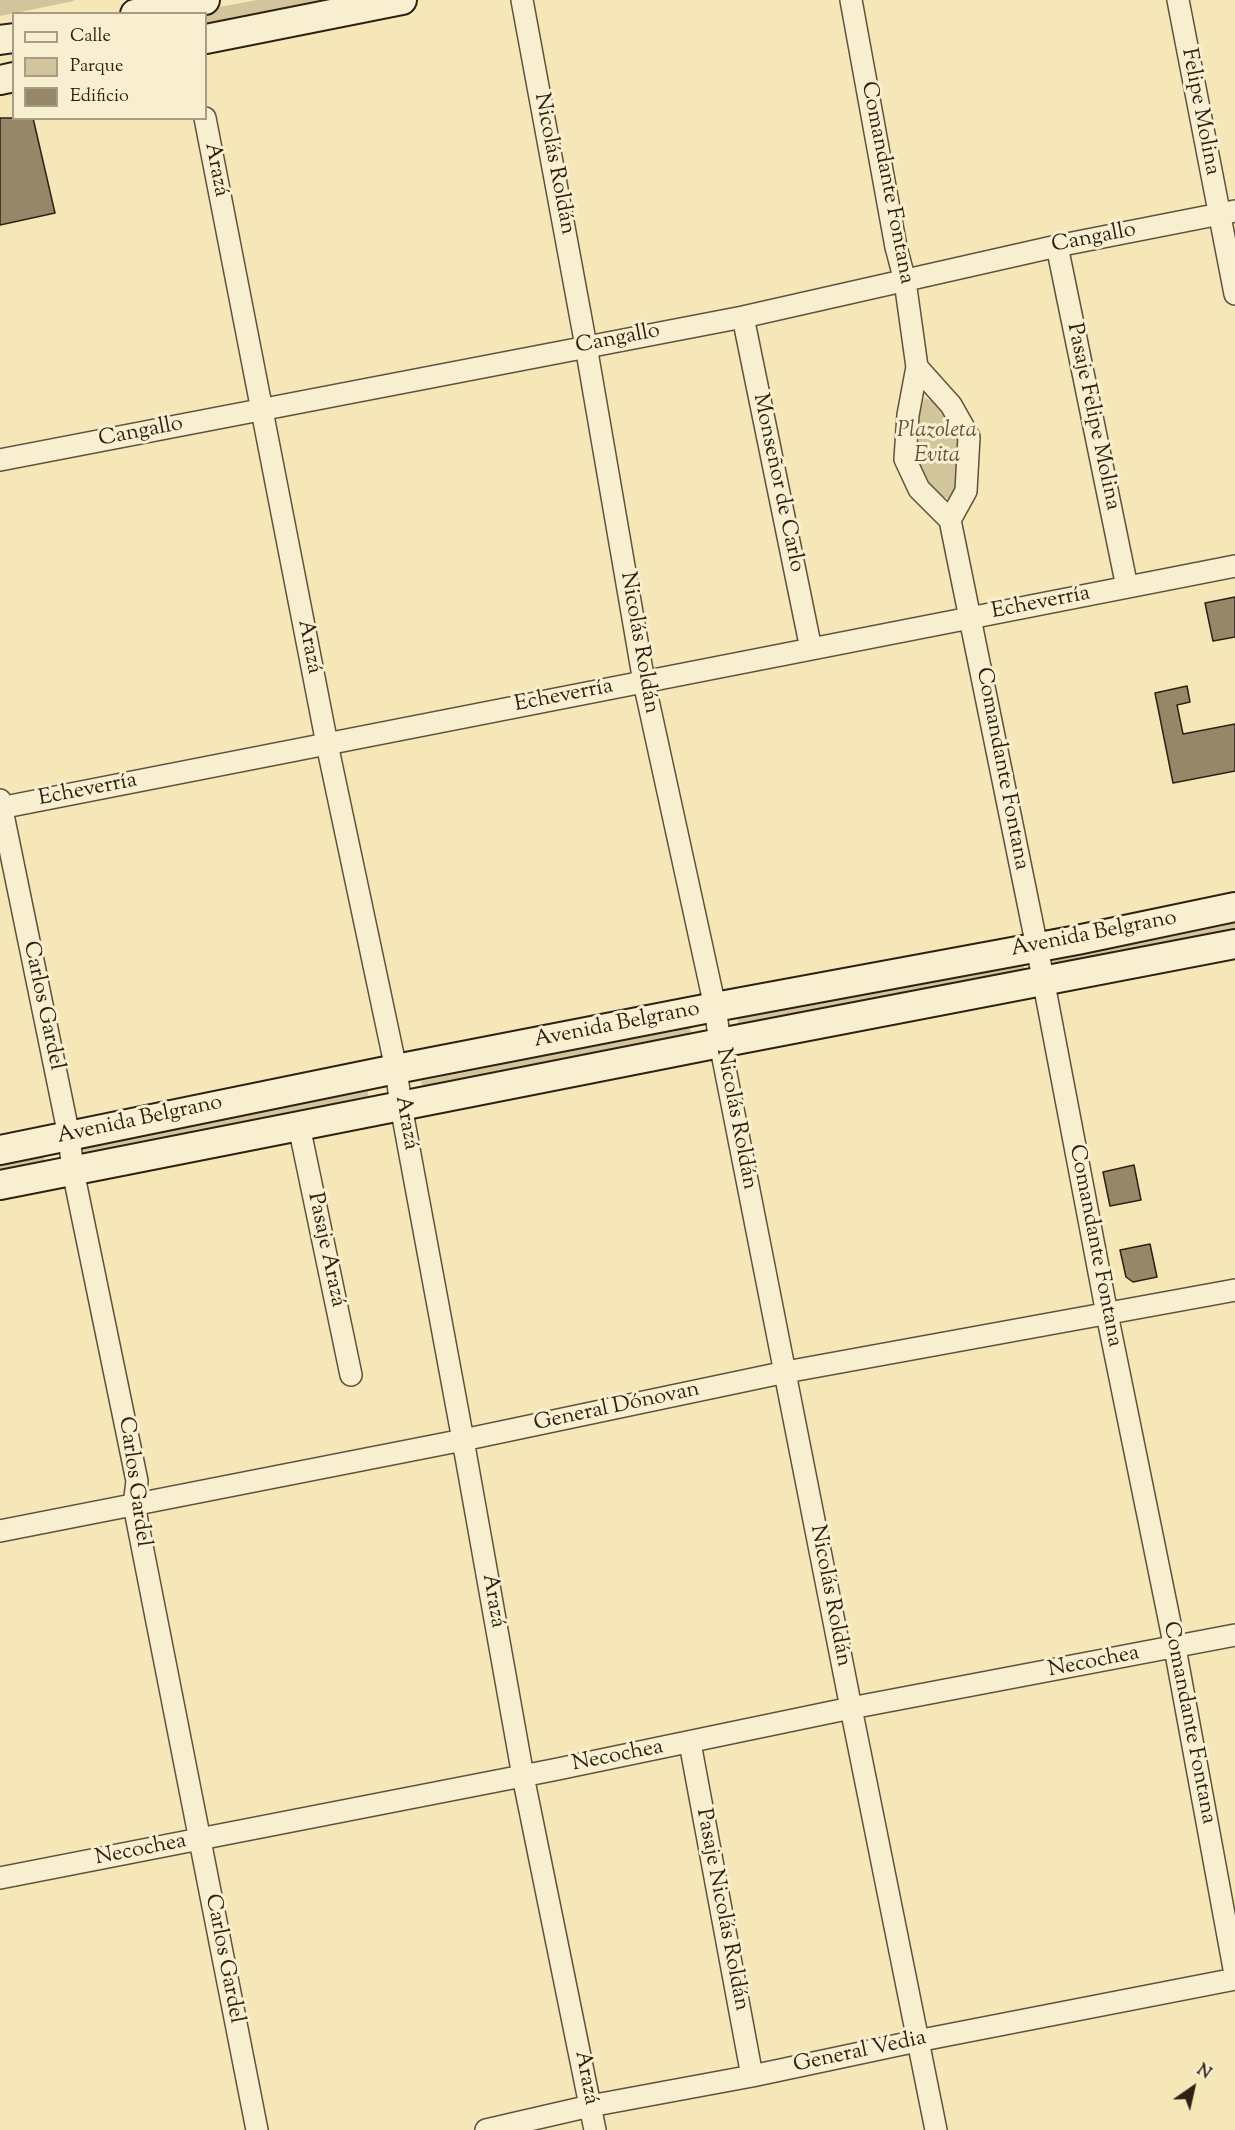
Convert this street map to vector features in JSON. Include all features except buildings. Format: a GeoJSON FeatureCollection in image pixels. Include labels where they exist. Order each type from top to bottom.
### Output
{"type":"FeatureCollection","features":[{"type":"Feature","properties":{"kind":"main road"},"geometry":{"type":"LineString","coordinates":[[207,39],[402,0]]}},
{"type":"Feature","properties":{"kind":"main road"},"geometry":{"type":"LineString","coordinates":[[146,12],[188,4]]}},
{"type":"Feature","properties":{"kind":"main road","name":"Avenida Belgrano"},"geometry":{"type":"LineString","coordinates":[[0,1150],[396,1069],[1235,907]]}},
{"type":"Feature","properties":{"kind":"main road","name":"Avenida Belgrano"},"geometry":{"type":"LineString","coordinates":[[0,1185],[720,1042],[1235,944]]}},
{"type":"Feature","properties":{"kind":"street","name":"Nicolás Roldán"},"geometry":{"type":"LineString","coordinates":[[522,0],[586,346],[644,682],[715,1007],[851,1708],[936,2130]]}},
{"type":"Feature","properties":{"kind":"street","name":"Comandante Fontana"},"geometry":{"type":"LineString","coordinates":[[851,0],[896,247],[905,281],[917,367],[908,415],[905,459],[919,489],[950,520],[1037,946],[1107,1314],[1175,1648],[1235,1974]]}},
{"type":"Feature","properties":{"kind":"street","name":"Felipe Molina"},"geometry":{"type":"LineString","coordinates":[[1178,0],[1227,212],[1235,294]]}},
{"type":"Feature","properties":{"kind":"street","name":"Arazá"},"geometry":{"type":"LineString","coordinates":[[205,120],[327,744],[396,1069],[523,1776],[595,2130]]}},
{"type":"Feature","properties":{"kind":"street","name":"Cangallo"},"geometry":{"type":"LineString","coordinates":[[0,460],[742,316],[1057,246],[1227,212]]}},
{"type":"Feature","properties":{"kind":"street","name":"Pasaje Felipe Molina"},"geometry":{"type":"LineString","coordinates":[[1057,246],[1127,587]]}},
{"type":"Feature","properties":{"kind":"street","name":"Monseñor de Carlo"},"geometry":{"type":"LineString","coordinates":[[742,316],[811,649]]}},
{"type":"Feature","properties":{"kind":"street"},"geometry":{"type":"LineString","coordinates":[[917,367],[951,405],[969,437],[966,491],[950,520]]}},
{"type":"Feature","properties":{"kind":"street","name":"Echeverría"},"geometry":{"type":"LineString","coordinates":[[0,805],[327,744],[1235,566]]}},
{"type":"Feature","properties":{"kind":"street","name":"Carlos Gardel"},"geometry":{"type":"LineString","coordinates":[[0,805],[137,1480],[134,1505],[257,2130]]}},
{"type":"Feature","properties":{"kind":"street","name":"Pasaje Arazá"},"geometry":{"type":"LineString","coordinates":[[298,1126],[351,1375]]}},
{"type":"Feature","properties":{"kind":"street","name":"General Dónovan"},"geometry":{"type":"LineString","coordinates":[[0,1531],[463,1440],[786,1372],[1235,1290]]}},
{"type":"Feature","properties":{"kind":"street","name":"Necochea"},"geometry":{"type":"LineString","coordinates":[[0,1878],[690,1743],[851,1708],[1235,1635]]}},
{"type":"Feature","properties":{"kind":"street","name":"Pasaje Nicolás Roldán"},"geometry":{"type":"LineString","coordinates":[[690,1743],[752,2076]]}},
{"type":"Feature","properties":{"kind":"street","name":"General Vedia"},"geometry":{"type":"LineString","coordinates":[[486,2130],[590,2106],[752,2076],[917,2041],[1235,1979]]}},
{"type":"Feature","properties":{"kind":"green space"},"geometry":{"type":"Polygon","coordinates":[[[0,0],[74,0],[12,12],[0,16],[0,0]]]}},
{"type":"Feature","properties":{"kind":"green space"},"geometry":{"type":"Polygon","coordinates":[[[257,0],[349,0],[207,27],[207,12],[198,11],[257,0]]]}},
{"type":"Feature","properties":{"kind":"green space","name":"Plazoleta Evita"},"geometry":{"type":"Polygon","coordinates":[[[925,398],[941,404],[959,438],[959,483],[951,500],[935,493],[916,465],[913,422],[925,398]]]}},
{"type":"Feature","properties":{"kind":"green space"},"geometry":{"type":"Polygon","coordinates":[[[1235,916],[1235,933],[1055,969],[1052,952],[1235,916]]]}},
{"type":"Feature","properties":{"kind":"green space"},"geometry":{"type":"Polygon","coordinates":[[[1023,959],[1025,971],[739,1027],[737,1016],[1023,959]]]}},
{"type":"Feature","properties":{"kind":"green space"},"geometry":{"type":"Polygon","coordinates":[[[690,1027],[693,1042],[424,1095],[421,1081],[690,1027]]]}},
{"type":"Feature","properties":{"kind":"green space"},"geometry":{"type":"Polygon","coordinates":[[[367,1087],[369,1100],[83,1156],[80,1144],[367,1087]]]}},
{"type":"Feature","properties":{"kind":"green space"},"geometry":{"type":"Polygon","coordinates":[[[43,1153],[46,1167],[0,1176],[0,1162],[43,1153]]]}}]}
